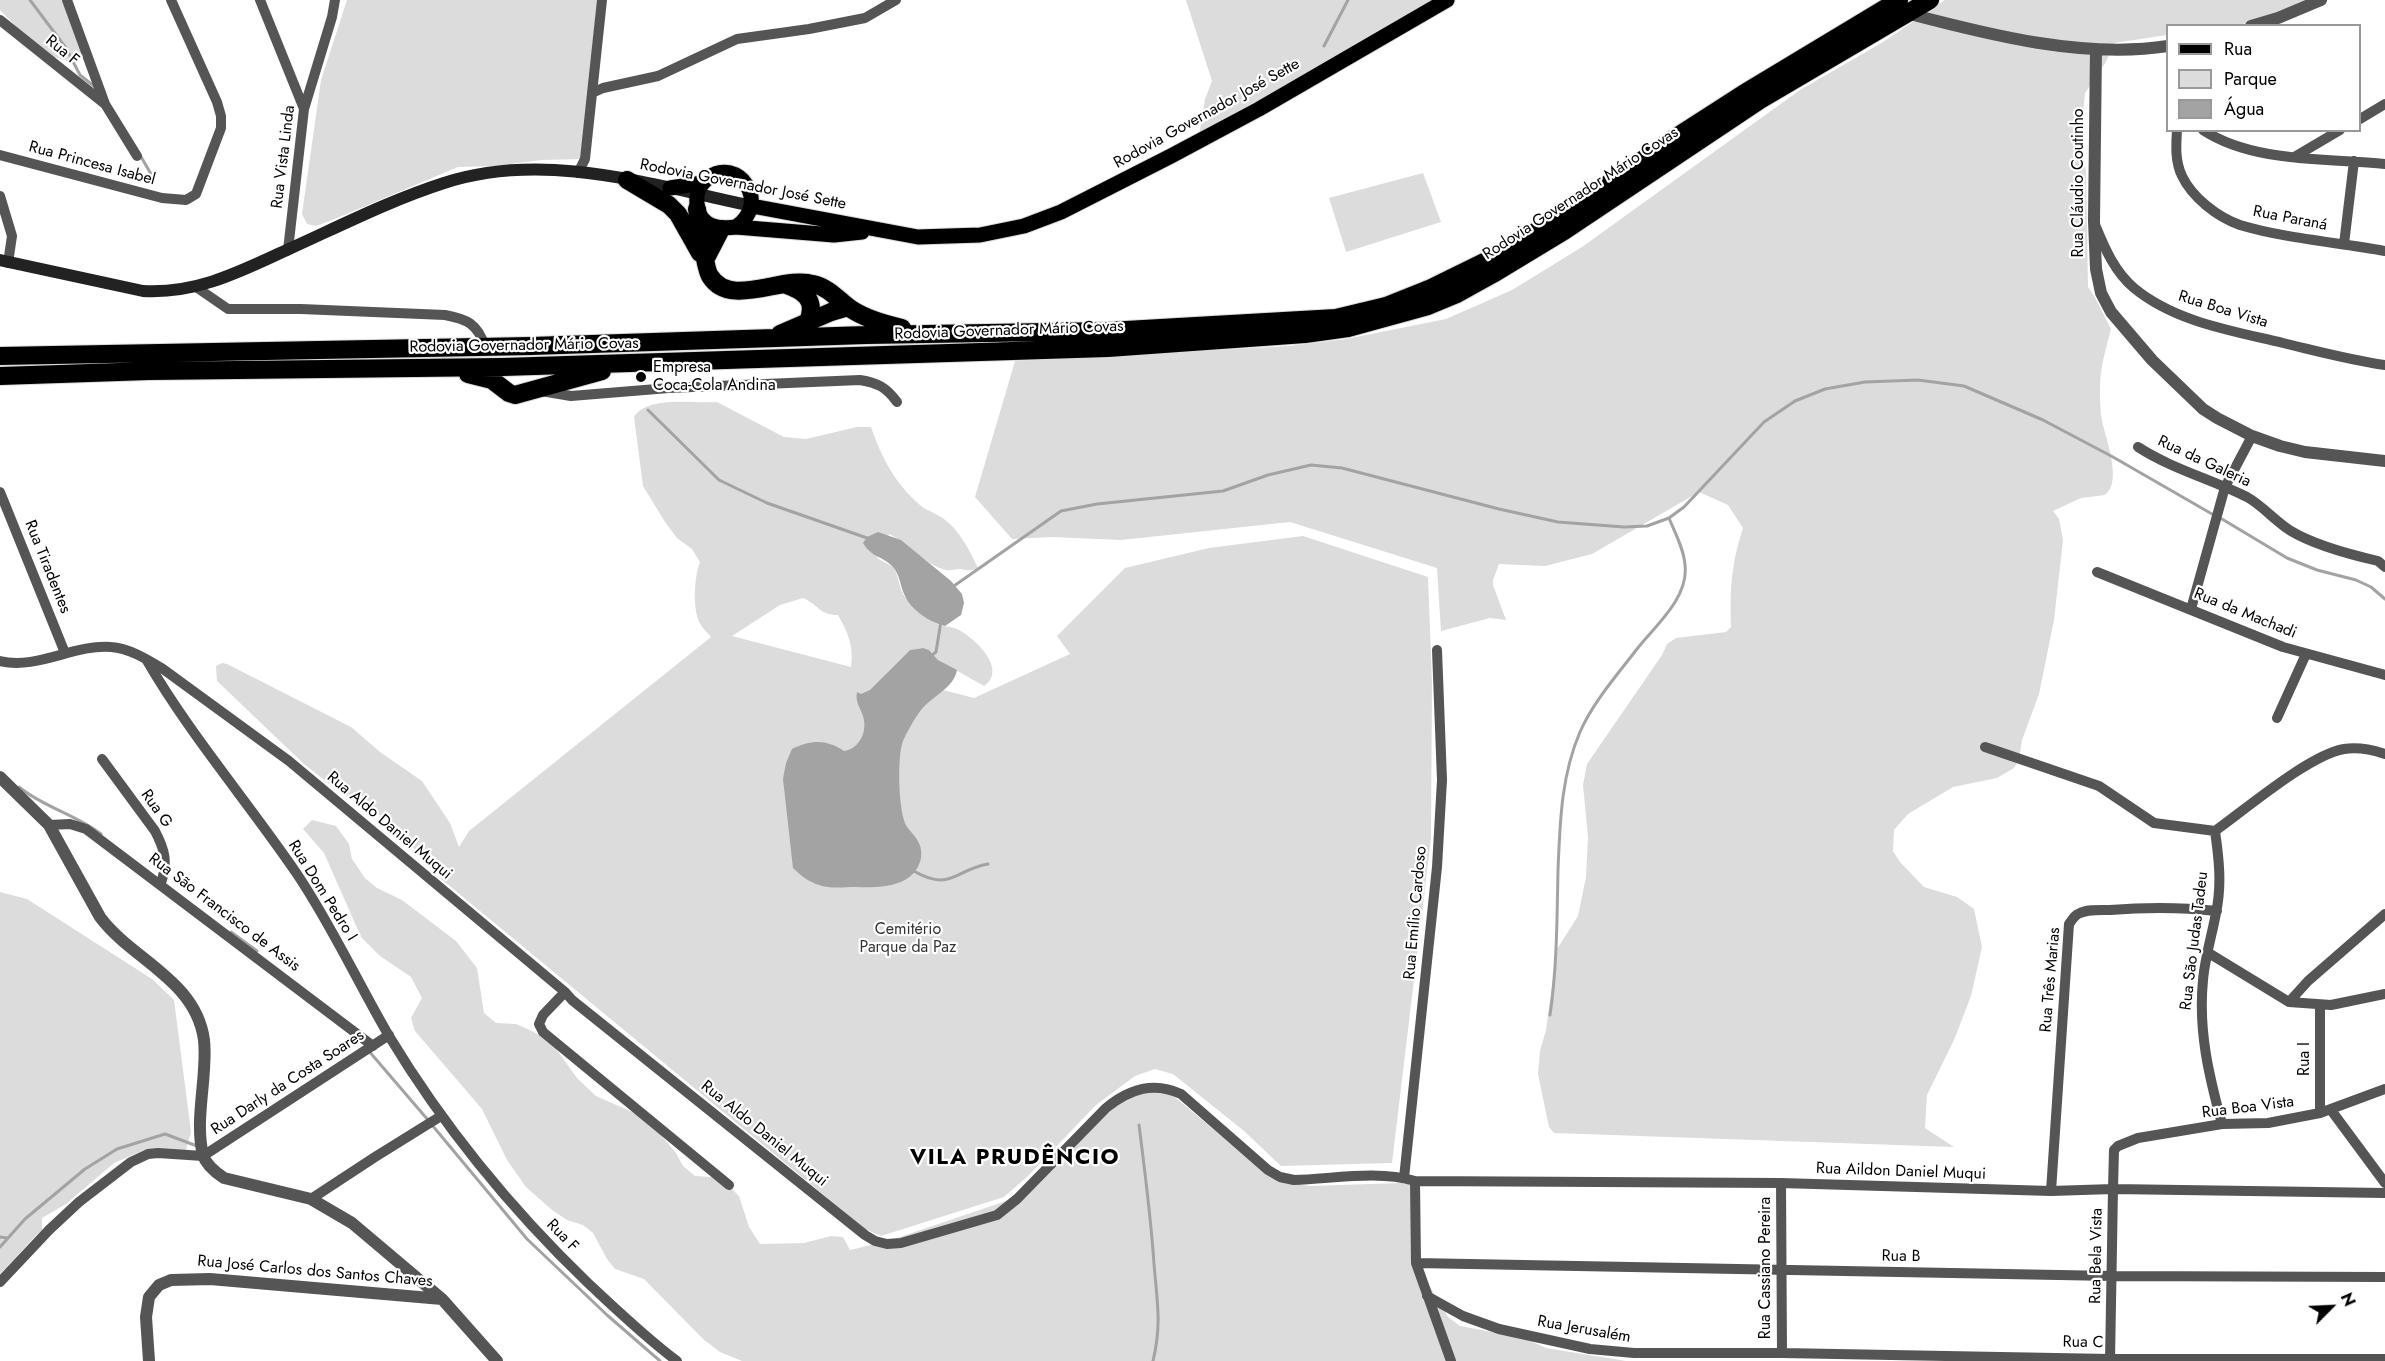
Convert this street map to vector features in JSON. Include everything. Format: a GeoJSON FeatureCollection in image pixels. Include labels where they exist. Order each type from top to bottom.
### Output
{"type":"FeatureCollection","features":[{"type":"Feature","properties":{"kind":"highway","name":"Rodovia Governador Mário Covas"},"geometry":{"type":"LineString","coordinates":[[0,356],[531,346],[866,335],[1108,331],[1336,318],[1386,306],[1431,288],[1526,238],[1733,100],[1905,7],[1930,0]]}},
{"type":"Feature","properties":{"kind":"highway","name":"Rodovia Governador Mário Covas"},"geometry":{"type":"LineString","coordinates":[[0,376],[149,371],[503,367],[1108,348],[1305,334],[1348,328],[1395,316],[1457,294],[1493,274],[1564,231],[1760,100],[1905,7]]}},
{"type":"Feature","properties":{"kind":"highway"},"geometry":{"type":"LineString","coordinates":[[627,180],[669,204],[678,214],[707,262]]}},
{"type":"Feature","properties":{"kind":"highway"},"geometry":{"type":"LineString","coordinates":[[699,196],[710,277],[718,285],[729,290],[747,291],[799,281],[815,284],[836,294],[854,310],[880,323],[930,334]]}},
{"type":"Feature","properties":{"kind":"highway"},"geometry":{"type":"LineString","coordinates":[[707,262],[729,228]]}},
{"type":"Feature","properties":{"kind":"highway"},"geometry":{"type":"LineString","coordinates":[[783,283],[800,290],[807,296],[811,307],[808,322]]}},
{"type":"Feature","properties":{"kind":"highway"},"geometry":{"type":"LineString","coordinates":[[770,338],[808,322],[854,310]]}},
{"type":"Feature","properties":{"kind":"highway"},"geometry":{"type":"LineString","coordinates":[[727,360],[741,353],[856,348],[866,335],[854,310]]}},
{"type":"Feature","properties":{"kind":"highway"},"geometry":{"type":"LineString","coordinates":[[502,387],[499,375],[503,367],[510,358],[531,346]]}},
{"type":"Feature","properties":{"kind":"highway"},"geometry":{"type":"LineString","coordinates":[[418,369],[471,374],[486,378],[508,393],[515,395],[535,390],[568,388],[642,363]]}},
{"type":"Feature","properties":{"kind":"main road","name":"Rodovia Governador José Sette"},"geometry":{"type":"LineString","coordinates":[[699,196],[918,237],[949,237],[1002,231],[1043,220],[1244,117],[1447,0]]}},
{"type":"Feature","properties":{"kind":"main road","name":"Rodovia Governador José Sette"},"geometry":{"type":"LineString","coordinates":[[4,262],[143,291],[165,292],[196,287],[237,274],[444,183],[490,173],[526,170],[578,173],[670,188]]}},
{"type":"Feature","properties":{"kind":"main road"},"geometry":{"type":"LineString","coordinates":[[729,228],[749,215],[752,206],[750,190],[744,181],[734,175],[723,173],[712,175],[699,196],[702,219],[710,226],[729,228],[840,235],[876,230]]}},
{"type":"Feature","properties":{"kind":"main road"},"geometry":{"type":"LineString","coordinates":[[670,188],[699,196]]}},
{"type":"Feature","properties":{"kind":"main road"},"geometry":{"type":"LineString","coordinates":[[750,190],[806,217]]}},
{"type":"Feature","properties":{"kind":"street"},"geometry":{"type":"LineString","coordinates":[[67,0],[105,104],[137,156]]}},
{"type":"Feature","properties":{"kind":"street","name":"Rua Princesa Isabel"},"geometry":{"type":"LineString","coordinates":[[0,155],[178,201],[191,198],[199,187],[219,138],[221,116],[171,0]]}},
{"type":"Feature","properties":{"kind":"street"},"geometry":{"type":"LineString","coordinates":[[260,0],[304,109]]}},
{"type":"Feature","properties":{"kind":"street","name":"Rua Vista Linda"},"geometry":{"type":"LineString","coordinates":[[288,250],[304,109],[335,0]]}},
{"type":"Feature","properties":{"kind":"street"},"geometry":{"type":"LineString","coordinates":[[578,173],[585,159],[602,0]]}},
{"type":"Feature","properties":{"kind":"street"},"geometry":{"type":"LineString","coordinates":[[592,93],[603,88],[658,76],[737,39],[865,18],[896,0]]}},
{"type":"Feature","properties":{"kind":"street"},"geometry":{"type":"LineString","coordinates":[[2258,24],[2321,0]]}},
{"type":"Feature","properties":{"kind":"street"},"geometry":{"type":"LineString","coordinates":[[1905,7],[1995,36],[2096,49],[2166,49]]}},
{"type":"Feature","properties":{"kind":"street","name":"Rua F"},"geometry":{"type":"LineString","coordinates":[[0,20],[105,104]]}},
{"type":"Feature","properties":{"kind":"street","name":"Rua Cláudio Coutinho"},"geometry":{"type":"LineString","coordinates":[[2096,49],[2094,221],[2096,269],[2101,293],[2111,312],[2152,360],[2203,409],[2217,418],[2252,436],[2305,452],[2385,461]]}},
{"type":"Feature","properties":{"kind":"street"},"geometry":{"type":"LineString","coordinates":[[2361,118],[2385,104]]}},
{"type":"Feature","properties":{"kind":"street","name":"Rua Paraná"},"geometry":{"type":"LineString","coordinates":[[2177,132],[2176,156],[2181,175],[2193,194],[2210,208],[2238,224],[2307,239],[2385,251]]}},
{"type":"Feature","properties":{"kind":"street"},"geometry":{"type":"LineString","coordinates":[[2206,132],[2219,141],[2238,148],[2270,155],[2385,164]]}},
{"type":"Feature","properties":{"kind":"street"},"geometry":{"type":"LineString","coordinates":[[2296,156],[2337,132]]}},
{"type":"Feature","properties":{"kind":"street"},"geometry":{"type":"LineString","coordinates":[[2344,244],[2354,160]]}},
{"type":"Feature","properties":{"kind":"street"},"geometry":{"type":"LineString","coordinates":[[0,196],[12,236],[4,262]]}},
{"type":"Feature","properties":{"kind":"street","name":"Rua Boa Vista"},"geometry":{"type":"LineString","coordinates":[[2094,221],[2105,250],[2117,270],[2132,287],[2167,309],[2220,328],[2357,361],[2385,365]]}},
{"type":"Feature","properties":{"kind":"street"},"geometry":{"type":"LineString","coordinates":[[196,287],[228,309],[301,309],[445,315],[472,322],[481,334],[485,347]]}},
{"type":"Feature","properties":{"kind":"street"},"geometry":{"type":"LineString","coordinates":[[568,388],[669,388],[860,380],[876,382],[887,388],[897,402]]}},
{"type":"Feature","properties":{"kind":"street"},"geometry":{"type":"LineString","coordinates":[[2191,609],[2226,487],[2252,436]]}},
{"type":"Feature","properties":{"kind":"street","name":"Rua da Galeria"},"geometry":{"type":"LineString","coordinates":[[2138,447],[2154,458],[2226,487],[2255,502],[2279,523],[2306,538],[2378,561],[2385,567]]}},
{"type":"Feature","properties":{"kind":"street","name":"Rua Tiradentes"},"geometry":{"type":"LineString","coordinates":[[0,492],[65,653]]}},
{"type":"Feature","properties":{"kind":"street","name":"Rua da Machadi"},"geometry":{"type":"LineString","coordinates":[[2097,572],[2283,647],[2385,675]]}},
{"type":"Feature","properties":{"kind":"street","name":"Rua Aldo Daniel Muqui"},"geometry":{"type":"LineString","coordinates":[[0,662],[15,663],[96,647],[113,647],[146,659],[163,669],[290,762],[572,1000],[875,1241],[887,1244],[916,1239],[997,1215],[1017,1199],[1118,1098],[1149,1086],[1167,1088],[1181,1094],[1280,1178],[1404,1178],[1415,1181]]}},
{"type":"Feature","properties":{"kind":"street","name":"Rua Emílio Cardoso"},"geometry":{"type":"LineString","coordinates":[[1404,1178],[1437,867],[1442,780],[1437,650]]}},
{"type":"Feature","properties":{"kind":"street"},"geometry":{"type":"LineString","coordinates":[[2277,718],[2306,654]]}},
{"type":"Feature","properties":{"kind":"street","name":"Rua Dom Pedro I"},"geometry":{"type":"LineString","coordinates":[[146,659],[232,788],[297,874],[389,1035],[441,1116]]}},
{"type":"Feature","properties":{"kind":"street"},"geometry":{"type":"LineString","coordinates":[[1985,747],[2099,786],[2154,823],[2215,831],[2281,783],[2328,753],[2357,748],[2385,754]]}},
{"type":"Feature","properties":{"kind":"street","name":"Rua G"},"geometry":{"type":"LineString","coordinates":[[102,759],[162,843],[166,856],[166,867],[161,883]]}},
{"type":"Feature","properties":{"kind":"street"},"geometry":{"type":"LineString","coordinates":[[0,777],[49,825],[109,930],[152,964],[182,992],[196,1014],[204,1041],[201,1110],[203,1156],[213,1171],[224,1178],[311,1199],[352,1223],[442,1299],[497,1361]]}},
{"type":"Feature","properties":{"kind":"street","name":"Rua São Francisco de Assis"},"geometry":{"type":"LineString","coordinates":[[49,825],[70,824],[86,828],[373,1046]]}},
{"type":"Feature","properties":{"kind":"street","name":"Rua São Judas Tadeu"},"geometry":{"type":"LineString","coordinates":[[2215,831],[2220,875],[2217,911],[2203,980],[2201,1028],[2205,1060],[2222,1124]]}},
{"type":"Feature","properties":{"kind":"street","name":"Rua Três Marias"},"geometry":{"type":"LineString","coordinates":[[2051,1191],[2069,924],[2072,918],[2079,913],[2089,911],[2178,906],[2217,911]]}},
{"type":"Feature","properties":{"kind":"street"},"geometry":{"type":"LineString","coordinates":[[2289,1002],[2308,981],[2385,914]]}},
{"type":"Feature","properties":{"kind":"street"},"geometry":{"type":"LineString","coordinates":[[2207,952],[2289,1002],[2320,1005],[2385,994]]}},
{"type":"Feature","properties":{"kind":"street"},"geometry":{"type":"LineString","coordinates":[[565,992],[543,1015],[539,1024],[543,1032],[729,1185]]}},
{"type":"Feature","properties":{"kind":"street","name":"Rua I"},"geometry":{"type":"LineString","coordinates":[[2320,1005],[2320,1113]]}},
{"type":"Feature","properties":{"kind":"street","name":"Rua Darly da Costa Soares"},"geometry":{"type":"LineString","coordinates":[[203,1156],[389,1035]]}},
{"type":"Feature","properties":{"kind":"street","name":"Rua Boa Vista"},"geometry":{"type":"LineString","coordinates":[[2114,1150],[2123,1143],[2138,1137],[2222,1124],[2268,1123],[2320,1113],[2385,1089]]}},
{"type":"Feature","properties":{"kind":"street"},"geometry":{"type":"LineString","coordinates":[[2331,1110],[2385,1183]]}},
{"type":"Feature","properties":{"kind":"street"},"geometry":{"type":"LineString","coordinates":[[311,1199],[441,1116]]}},
{"type":"Feature","properties":{"kind":"street","name":"Rua F"},"geometry":{"type":"LineString","coordinates":[[441,1116],[495,1184],[552,1248],[605,1299],[677,1361]]}},
{"type":"Feature","properties":{"kind":"street","name":"Rua Bela Vista"},"geometry":{"type":"LineString","coordinates":[[2110,1360],[2114,1150]]}},
{"type":"Feature","properties":{"kind":"street"},"geometry":{"type":"LineString","coordinates":[[0,1282],[79,1202],[131,1162],[148,1154],[203,1156]]}},
{"type":"Feature","properties":{"kind":"street"},"geometry":{"type":"LineString","coordinates":[[1415,1181],[1416,1263],[1451,1361]]}},
{"type":"Feature","properties":{"kind":"street","name":"Rua Aildon Daniel Muqui"},"geometry":{"type":"LineString","coordinates":[[1415,1181],[1781,1183],[2051,1191],[2112,1189],[2385,1193]]}},
{"type":"Feature","properties":{"kind":"street","name":"Rua Cassiano Pereira"},"geometry":{"type":"LineString","coordinates":[[1781,1183],[1782,1353]]}},
{"type":"Feature","properties":{"kind":"street","name":"Rua B"},"geometry":{"type":"LineString","coordinates":[[1416,1263],[2112,1276],[2385,1277]]}},
{"type":"Feature","properties":{"kind":"street","name":"Rua José Carlos dos Santos Chaves"},"geometry":{"type":"LineString","coordinates":[[149,1361],[146,1317],[149,1297],[159,1285],[171,1280],[210,1279],[442,1299]]}},
{"type":"Feature","properties":{"kind":"street","name":"Rua Jerusalém"},"geometry":{"type":"LineString","coordinates":[[1427,1296],[1462,1317],[1590,1349],[1635,1353],[1782,1353]]}},
{"type":"Feature","properties":{"kind":"street","name":"Rua C"},"geometry":{"type":"LineString","coordinates":[[1782,1353],[1960,1359],[2385,1359]]}},
{"type":"Feature","properties":{"kind":"green space"},"geometry":{"type":"Polygon","coordinates":[[[0,0],[63,0],[83,53],[72,62],[43,54],[0,10],[0,0]]]}},
{"type":"Feature","properties":{"kind":"green space"},"geometry":{"type":"Polygon","coordinates":[[[347,0],[597,0],[582,159],[458,167],[330,221],[316,226],[307,224],[302,214],[321,80],[347,0]]]}},
{"type":"Feature","properties":{"kind":"green space"},"geometry":{"type":"Polygon","coordinates":[[[1186,0],[1436,0],[1199,136],[1205,99],[1212,81],[1186,0]]]}},
{"type":"Feature","properties":{"kind":"green space"},"geometry":{"type":"Polygon","coordinates":[[[1945,0],[2311,0],[2268,19],[2242,24],[2166,24],[2166,35],[2114,43],[2106,62],[2085,93],[2081,137],[2086,172],[2088,287],[2111,329],[2100,380],[2102,421],[2112,461],[2110,489],[2105,495],[2081,498],[2053,511],[2059,519],[2063,540],[2054,620],[2039,694],[2022,740],[2019,760],[2014,768],[1997,778],[1953,787],[1908,814],[1894,830],[1893,851],[1900,862],[1924,887],[1957,897],[1974,909],[1982,947],[1971,996],[1954,1040],[1927,1095],[1925,1128],[1954,1147],[1554,1133],[1549,1127],[1538,1074],[1540,1051],[1546,1030],[1557,949],[1578,916],[1586,877],[1588,837],[1583,785],[1587,764],[1662,655],[1667,644],[1676,638],[1726,632],[1731,627],[1732,577],[1743,528],[1728,505],[1699,492],[1592,554],[1545,566],[1499,564],[1493,585],[1506,620],[1490,618],[1441,631],[1437,568],[1290,522],[1121,540],[1052,537],[1012,539],[975,497],[1015,361],[1289,346],[1346,339],[1446,319],[1512,290],[1582,247],[1800,90],[1883,42],[1945,0]]]}},
{"type":"Feature","properties":{"kind":"green space"},"geometry":{"type":"Polygon","coordinates":[[[1423,173],[1441,222],[1346,252],[1329,198],[1423,173]]]}},
{"type":"Feature","properties":{"kind":"green space","name":"Cemitério Parque da Paz"},"geometry":{"type":"Polygon","coordinates":[[[717,402],[784,437],[806,439],[857,427],[871,427],[884,459],[896,478],[920,505],[944,519],[955,529],[978,568],[948,570],[938,567],[889,534],[877,558],[893,567],[903,594],[921,612],[937,624],[966,634],[981,647],[987,655],[993,672],[991,679],[984,686],[938,660],[929,650],[923,648],[910,650],[885,675],[974,698],[1070,654],[1057,636],[1125,568],[1209,548],[1303,536],[1428,577],[1432,681],[1431,838],[1392,1163],[1281,1166],[1244,1131],[1173,1074],[1155,1069],[1135,1076],[1096,1105],[1028,1176],[1004,1197],[881,1236],[865,1229],[440,878],[444,872],[435,872],[425,863],[390,821],[342,794],[304,764],[217,681],[216,666],[222,663],[227,664],[351,727],[380,752],[422,781],[450,823],[459,847],[469,831],[711,637],[701,625],[696,612],[695,585],[700,562],[692,549],[677,538],[665,522],[643,486],[634,417],[641,410],[660,403],[717,402]],[[803,598],[780,605],[732,636],[851,667],[852,653],[849,640],[838,615],[827,613],[803,598]]]}},
{"type":"Feature","properties":{"kind":"green space"},"geometry":{"type":"Polygon","coordinates":[[[312,820],[336,826],[349,844],[352,859],[365,878],[377,888],[402,900],[456,941],[477,968],[484,1013],[496,1023],[516,1024],[552,1043],[577,1078],[596,1096],[639,1115],[660,1134],[676,1153],[683,1166],[695,1176],[712,1177],[725,1182],[739,1196],[749,1227],[760,1244],[804,1243],[831,1236],[843,1237],[850,1250],[888,1241],[1006,1201],[1043,1174],[1114,1107],[1138,1092],[1164,1088],[1237,1149],[1282,1181],[1309,1186],[1401,1183],[1413,1185],[1423,1275],[1448,1317],[1460,1326],[1524,1338],[1546,1348],[1626,1361],[742,1361],[720,1352],[703,1339],[644,1279],[615,1269],[593,1233],[583,1225],[567,1220],[552,1210],[526,1187],[507,1160],[482,1109],[415,1031],[411,1018],[422,998],[411,977],[380,956],[361,937],[324,853],[303,829],[312,820]]]}},
{"type":"Feature","properties":{"kind":"green space"},"geometry":{"type":"Polygon","coordinates":[[[0,892],[27,899],[152,979],[174,1000],[191,1132],[186,1150],[144,1150],[114,1163],[66,1204],[42,1218],[42,1230],[0,1274],[0,892]]]}},
{"type":"Feature","properties":{"kind":"water"},"geometry":{"type":"Polygon","coordinates":[[[878,532],[901,540],[951,581],[962,594],[964,603],[961,615],[945,626],[928,619],[912,606],[905,596],[895,569],[863,543],[867,537],[878,532]]]}},
{"type":"Feature","properties":{"kind":"water"},"geometry":{"type":"Polygon","coordinates":[[[923,648],[929,650],[938,660],[957,670],[952,682],[919,713],[904,738],[901,748],[899,784],[902,810],[907,827],[921,848],[921,858],[917,868],[904,881],[885,886],[832,887],[812,882],[793,868],[783,779],[792,749],[818,742],[831,744],[844,751],[854,747],[861,739],[864,728],[863,716],[857,702],[857,692],[861,694],[870,690],[910,650],[923,648]]]}},
{"type":"Feature","properties":{"kind":"waterway"},"geometry":{"type":"LineString","coordinates":[[30,0],[66,48],[80,75],[95,87]]}},
{"type":"Feature","properties":{"kind":"waterway"},"geometry":{"type":"LineString","coordinates":[[1324,46],[1348,0]]}},
{"type":"Feature","properties":{"kind":"waterway"},"geometry":{"type":"LineString","coordinates":[[140,155],[151,174]]}},
{"type":"Feature","properties":{"kind":"waterway"},"geometry":{"type":"LineString","coordinates":[[951,588],[1061,511],[1097,504],[1223,491],[1268,475],[1311,465],[1342,468],[1558,522],[1624,527],[1647,526],[1669,518],[1684,507],[1764,422],[1795,401],[1825,389],[1865,382],[1918,380],[1964,386],[2043,420],[2212,514]]}},
{"type":"Feature","properties":{"kind":"waterway"},"geometry":{"type":"LineString","coordinates":[[648,410],[719,480],[767,503],[870,539]]}},
{"type":"Feature","properties":{"kind":"waterway"},"geometry":{"type":"LineString","coordinates":[[1550,1015],[1555,961],[1561,817],[1569,766],[1580,732],[1598,699],[1669,611],[1682,589],[1685,577],[1684,559],[1669,518]]}},
{"type":"Feature","properties":{"kind":"waterway"},"geometry":{"type":"LineString","coordinates":[[2222,519],[2287,558],[2317,570],[2356,580],[2371,587],[2385,599]]}},
{"type":"Feature","properties":{"kind":"waterway"},"geometry":{"type":"LineString","coordinates":[[931,656],[936,652],[941,621]]}},
{"type":"Feature","properties":{"kind":"waterway"},"geometry":{"type":"LineString","coordinates":[[19,787],[38,800],[81,821],[101,834]]}},
{"type":"Feature","properties":{"kind":"waterway"},"geometry":{"type":"LineString","coordinates":[[912,870],[925,877],[944,880],[988,864]]}},
{"type":"Feature","properties":{"kind":"waterway"},"geometry":{"type":"LineString","coordinates":[[231,932],[257,951]]}},
{"type":"Feature","properties":{"kind":"waterway"},"geometry":{"type":"LineString","coordinates":[[368,1050],[428,1120]]}},
{"type":"Feature","properties":{"kind":"waterway"},"geometry":{"type":"LineString","coordinates":[[432,1125],[527,1239],[607,1315],[660,1361]]}},
{"type":"Feature","properties":{"kind":"waterway"},"geometry":{"type":"LineString","coordinates":[[1139,1125],[1150,1212],[1157,1301],[1158,1324],[1153,1361]]}},
{"type":"Feature","properties":{"kind":"waterway"},"geometry":{"type":"LineString","coordinates":[[0,1247],[25,1219],[85,1169],[117,1149],[165,1134],[197,1146]]}},
{"type":"Feature","properties":{"kind":"waterway"},"geometry":{"type":"LineString","coordinates":[[0,1237],[8,1238]]}},
{"type":"Feature","properties":{"kind":"place","name":"Empresa Coca-Cola Andina"},"geometry":{"type":"Point","coordinates":[641,377]}},
{"type":"Feature","properties":{"kind":"district","name":"VILA PRUDÊNCIO"},"geometry":{"type":"Point","coordinates":[1015,1159]}}]}
